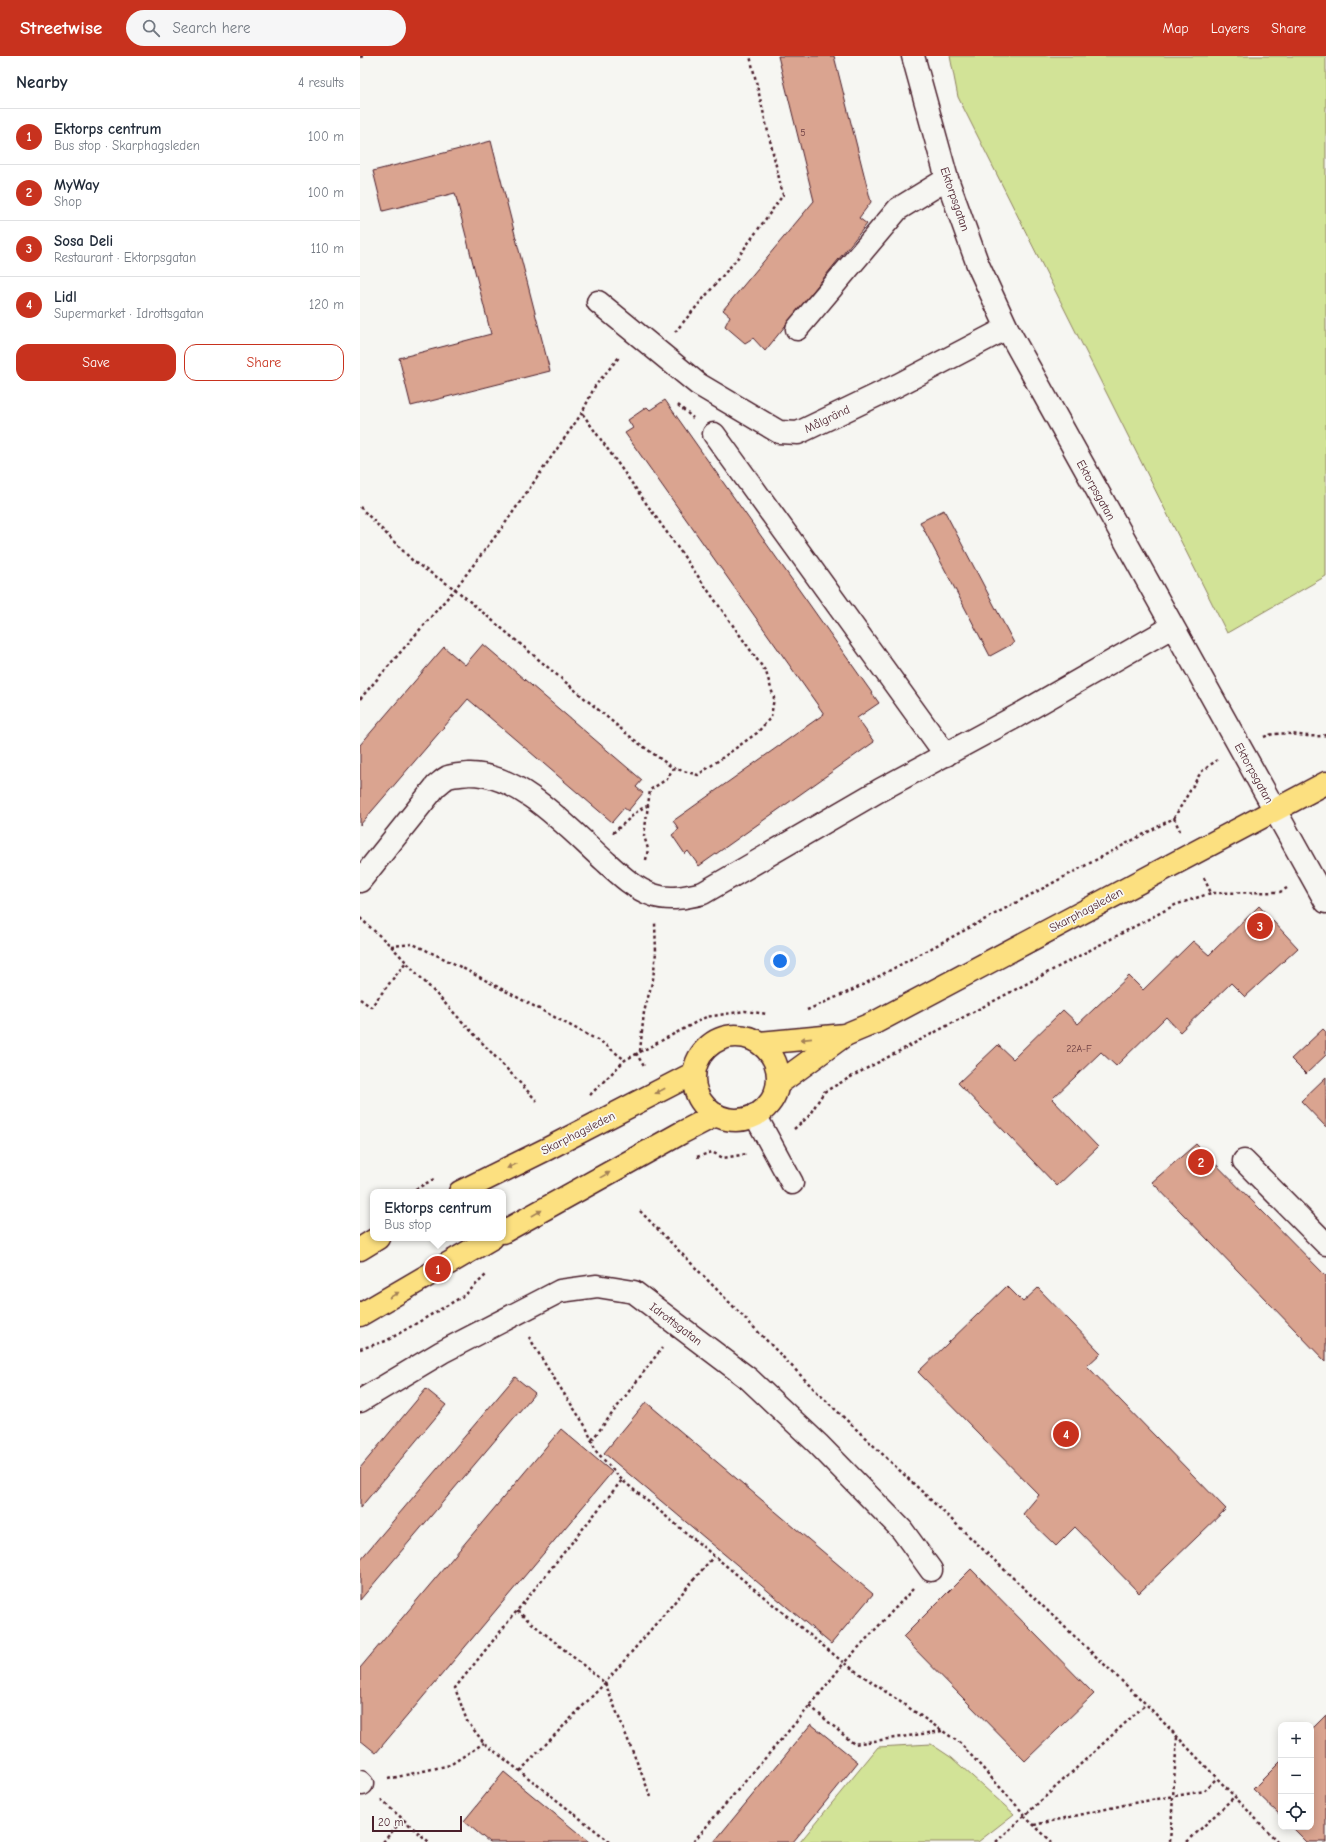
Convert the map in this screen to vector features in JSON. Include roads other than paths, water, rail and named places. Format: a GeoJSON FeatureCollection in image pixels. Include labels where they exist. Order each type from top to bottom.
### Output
{"type":"FeatureCollection","features":[{"type":"Feature","properties":{"kind":"main road","name":"Skarphagsleden"},"geometry":{"type":"LineString","coordinates":[[760,1043],[845,1034],[876,1022],[1326,783]]}},
{"type":"Feature","properties":{"kind":"main road","name":"Skarphagsleden"},"geometry":{"type":"LineString","coordinates":[[778,1084],[845,1034]]}},
{"type":"Feature","properties":{"kind":"main road"},"geometry":{"type":"LineString","coordinates":[[733,1036],[750,1038],[760,1043],[774,1060],[778,1084],[775,1096],[766,1107],[755,1115],[743,1120],[731,1120],[716,1116],[706,1107],[698,1096],[694,1073],[703,1051],[716,1041],[733,1036]]}},
{"type":"Feature","properties":{"kind":"main road","name":"Skarphagsleden"},"geometry":{"type":"LineString","coordinates":[[466,1189],[554,1146],[694,1073]]}},
{"type":"Feature","properties":{"kind":"main road"},"geometry":{"type":"LineString","coordinates":[[506,1230],[674,1137],[716,1116]]}},
{"type":"Feature","properties":{"kind":"main road"},"geometry":{"type":"LineString","coordinates":[[360,1248],[373,1241]]}},
{"type":"Feature","properties":{"kind":"main road"},"geometry":{"type":"LineString","coordinates":[[360,1315],[487,1241]]}},
{"type":"Feature","properties":{"kind":"street","name":"Ektorpsgatan"},"geometry":{"type":"LineString","coordinates":[[914,56],[947,179],[978,265],[1006,328],[1326,902]]}},
{"type":"Feature","properties":{"kind":"street"},"geometry":{"type":"LineString","coordinates":[[797,329],[898,209],[947,179]]}},
{"type":"Feature","properties":{"kind":"street","name":"Målgränd"},"geometry":{"type":"LineString","coordinates":[[598,302],[698,384],[779,432],[798,433],[898,385],[1006,328]]}},
{"type":"Feature","properties":{"kind":"street"},"geometry":{"type":"LineString","coordinates":[[714,434],[946,755]]}},
{"type":"Feature","properties":{"kind":"street"},"geometry":{"type":"LineString","coordinates":[[360,882],[436,786],[448,777],[479,774],[505,781],[536,800],[595,853],[636,887],[650,894],[685,897],[703,893],[880,790],[1017,716],[1172,627]]}},
{"type":"Feature","properties":{"kind":"street"},"geometry":{"type":"LineString","coordinates":[[755,1115],[792,1183]]}},
{"type":"Feature","properties":{"kind":"street"},"geometry":{"type":"LineString","coordinates":[[1244,1161],[1326,1244]]}},
{"type":"Feature","properties":{"kind":"street","name":"Idrottsgatan"},"geometry":{"type":"LineString","coordinates":[[360,1401],[442,1352],[560,1291],[596,1286],[634,1292],[748,1379],[818,1444],[902,1530],[931,1570]]}},
{"type":"Feature","properties":{"kind":"place","name":"Sosa Deli"},"geometry":{"type":"Point","coordinates":[1260,926]}},
{"type":"Feature","properties":{"kind":"place","name":"MyWay"},"geometry":{"type":"Point","coordinates":[1201,1162]}},
{"type":"Feature","properties":{"kind":"place","name":"Ektorps centrum"},"geometry":{"type":"Point","coordinates":[438,1269]}},
{"type":"Feature","properties":{"kind":"place","name":"Lidl"},"geometry":{"type":"Point","coordinates":[1066,1434]}}]}
